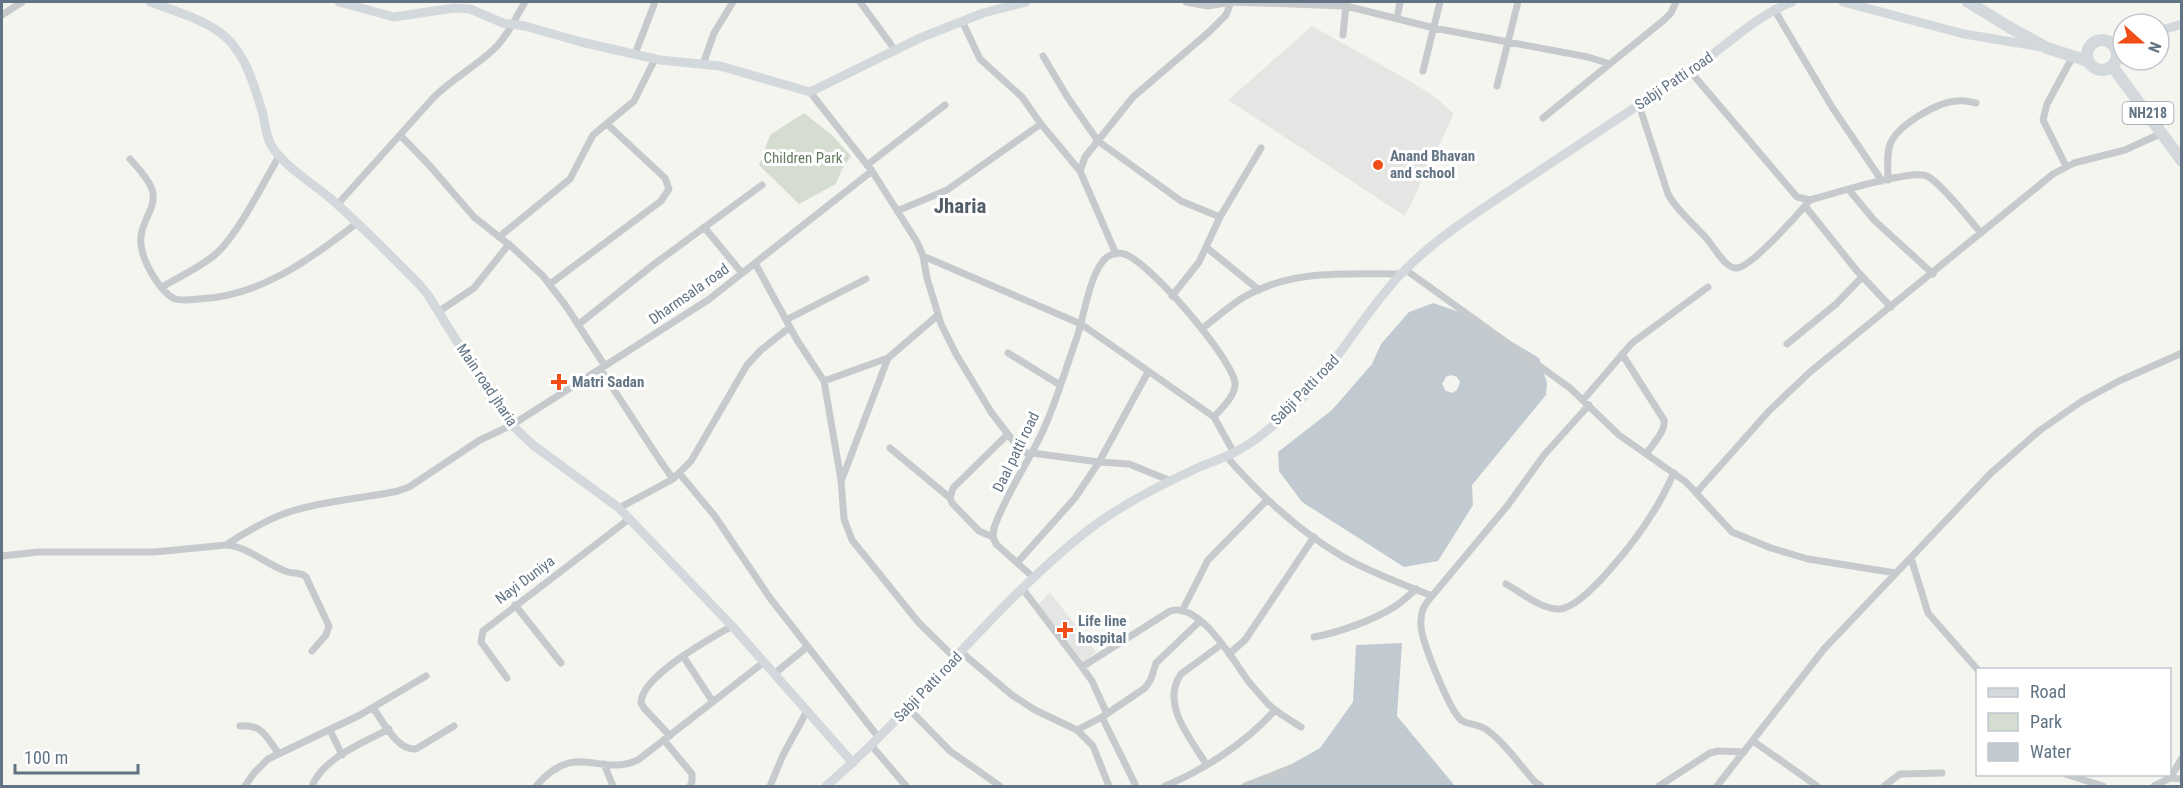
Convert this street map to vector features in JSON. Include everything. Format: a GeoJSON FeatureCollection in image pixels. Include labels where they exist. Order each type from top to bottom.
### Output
{"type":"FeatureCollection","features":[{"type":"Feature","properties":{"kind":"highway"},"geometry":{"type":"LineString","coordinates":[[1968,2],[2047,48],[2088,61],[2099,69],[2111,66]]}},
{"type":"Feature","properties":{"kind":"highway"},"geometry":{"type":"LineString","coordinates":[[2088,61],[2088,50],[2094,42],[2104,40],[2111,42]]}},
{"type":"Feature","properties":{"kind":"highway","name":"NH218"},"geometry":{"type":"LineString","coordinates":[[2116,72],[2181,161]]}},
{"type":"Feature","properties":{"kind":"main road","name":"Main road jharia"},"geometry":{"type":"LineString","coordinates":[[154,2],[203,21],[231,41],[250,72],[265,121],[267,137],[279,156],[338,205],[419,284],[512,426],[533,445],[619,508],[732,626],[853,763]]}},
{"type":"Feature","properties":{"kind":"main road"},"geometry":{"type":"LineString","coordinates":[[339,2],[364,5],[394,18],[465,8],[493,20],[655,59],[720,66],[810,92],[895,50],[962,21],[1026,2]]}},
{"type":"Feature","properties":{"kind":"main road","name":"Sabji Patti road"},"geometry":{"type":"LineString","coordinates":[[826,786],[875,742],[1033,577],[1093,526],[1171,481],[1230,455],[1259,437],[1303,397],[1341,353],[1381,297],[1404,272],[1459,227],[1690,71],[1774,9],[1792,2]]}},
{"type":"Feature","properties":{"kind":"main road"},"geometry":{"type":"LineString","coordinates":[[1843,2],[1964,34],[2047,48]]}},
{"type":"Feature","properties":{"kind":"street"},"geometry":{"type":"LineString","coordinates":[[2,15],[22,2]]}},
{"type":"Feature","properties":{"kind":"street"},"geometry":{"type":"LineString","coordinates":[[338,205],[448,84],[496,48],[525,2]]}},
{"type":"Feature","properties":{"kind":"street"},"geometry":{"type":"LineString","coordinates":[[635,54],[655,2]]}},
{"type":"Feature","properties":{"kind":"street"},"geometry":{"type":"LineString","coordinates":[[703,64],[714,33],[733,2]]}},
{"type":"Feature","properties":{"kind":"street"},"geometry":{"type":"LineString","coordinates":[[860,2],[895,50]]}},
{"type":"Feature","properties":{"kind":"street"},"geometry":{"type":"LineString","coordinates":[[1186,2],[1208,6],[1231,2],[1346,4],[1434,28],[1587,57],[1610,64]]}},
{"type":"Feature","properties":{"kind":"street"},"geometry":{"type":"LineString","coordinates":[[1080,171],[1085,157],[1141,89],[1209,32],[1226,15],[1231,2]]}},
{"type":"Feature","properties":{"kind":"street"},"geometry":{"type":"LineString","coordinates":[[1398,13],[1400,2]]}},
{"type":"Feature","properties":{"kind":"street"},"geometry":{"type":"LineString","coordinates":[[1423,71],[1440,2]]}},
{"type":"Feature","properties":{"kind":"street"},"geometry":{"type":"LineString","coordinates":[[1497,86],[1518,2]]}},
{"type":"Feature","properties":{"kind":"street"},"geometry":{"type":"LineString","coordinates":[[1543,118],[1664,20],[1671,13],[1676,2]]}},
{"type":"Feature","properties":{"kind":"street"},"geometry":{"type":"LineString","coordinates":[[1343,35],[1346,4]]}},
{"type":"Feature","properties":{"kind":"street"},"geometry":{"type":"LineString","coordinates":[[1774,9],[1832,107],[1885,181]]}},
{"type":"Feature","properties":{"kind":"street"},"geometry":{"type":"LineString","coordinates":[[962,21],[980,59],[1022,97],[1080,171],[1116,254],[1124,254],[1140,264],[1203,328],[1233,375],[1235,385],[1232,394],[1214,417]]}},
{"type":"Feature","properties":{"kind":"street"},"geometry":{"type":"LineString","coordinates":[[1043,56],[1068,98],[1098,141],[1181,201],[1220,217]]}},
{"type":"Feature","properties":{"kind":"street"},"geometry":{"type":"LineString","coordinates":[[2066,166],[2043,120],[2047,104],[2073,56]]}},
{"type":"Feature","properties":{"kind":"street"},"geometry":{"type":"LineString","coordinates":[[499,237],[570,179],[593,135],[634,101],[655,59]]}},
{"type":"Feature","properties":{"kind":"street"},"geometry":{"type":"LineString","coordinates":[[1690,71],[1791,192],[1803,200],[1919,174],[1934,180],[1981,233]]}},
{"type":"Feature","properties":{"kind":"street"},"geometry":{"type":"LineString","coordinates":[[810,92],[869,168],[917,242],[939,315],[956,354],[977,391],[1007,435],[1031,454],[1129,464],[1171,481]]}},
{"type":"Feature","properties":{"kind":"street"},"geometry":{"type":"LineString","coordinates":[[1885,181],[1889,147],[1896,135],[1920,115],[1942,105],[1957,100],[1976,103]]}},
{"type":"Feature","properties":{"kind":"street","name":"Dharmsala road"},"geometry":{"type":"LineString","coordinates":[[226,545],[265,522],[295,511],[409,487],[480,440],[512,426],[708,300],[945,105]]}},
{"type":"Feature","properties":{"kind":"street"},"geometry":{"type":"LineString","coordinates":[[1639,105],[1672,202],[1728,265],[1738,268],[1747,263],[1785,228],[1810,200]]}},
{"type":"Feature","properties":{"kind":"street"},"geometry":{"type":"LineString","coordinates":[[550,284],[661,201],[669,189],[665,178],[607,124]]}},
{"type":"Feature","properties":{"kind":"street"},"geometry":{"type":"LineString","coordinates":[[897,211],[947,190],[1041,124]]}},
{"type":"Feature","properties":{"kind":"street"},"geometry":{"type":"LineString","coordinates":[[1696,493],[1769,411],[1810,372],[2053,174],[2066,166],[2125,150],[2162,133]]}},
{"type":"Feature","properties":{"kind":"street"},"geometry":{"type":"LineString","coordinates":[[401,136],[474,217],[533,265],[550,284],[578,325],[648,444],[714,515],[756,579],[807,646],[906,786]]}},
{"type":"Feature","properties":{"kind":"street"},"geometry":{"type":"LineString","coordinates":[[1172,296],[1199,262],[1220,217],[1260,148]]}},
{"type":"Feature","properties":{"kind":"street"},"geometry":{"type":"LineString","coordinates":[[162,287],[218,252],[279,156]]}},
{"type":"Feature","properties":{"kind":"street"},"geometry":{"type":"LineString","coordinates":[[130,159],[153,190],[154,198],[141,229],[140,241],[147,265],[172,297],[183,300],[210,299],[269,281],[321,251],[357,223]]}},
{"type":"Feature","properties":{"kind":"street"},"geometry":{"type":"LineString","coordinates":[[578,325],[762,185]]}},
{"type":"Feature","properties":{"kind":"street"},"geometry":{"type":"LineString","coordinates":[[1850,190],[1874,219],[1933,274]]}},
{"type":"Feature","properties":{"kind":"street"},"geometry":{"type":"LineString","coordinates":[[1804,206],[1862,277],[1892,307]]}},
{"type":"Feature","properties":{"kind":"street"},"geometry":{"type":"LineString","coordinates":[[704,228],[742,273]]}},
{"type":"Feature","properties":{"kind":"street"},"geometry":{"type":"LineString","coordinates":[[438,312],[474,288],[509,244]]}},
{"type":"Feature","properties":{"kind":"street"},"geometry":{"type":"LineString","coordinates":[[1206,247],[1259,290]]}},
{"type":"Feature","properties":{"kind":"street","name":"Daal patti road"},"geometry":{"type":"LineString","coordinates":[[993,537],[997,519],[1046,424],[1100,265],[1108,256],[1116,254]]}},
{"type":"Feature","properties":{"kind":"street"},"geometry":{"type":"LineString","coordinates":[[923,256],[1081,324],[1214,417],[1230,455],[1266,501],[1340,555],[1368,570],[1432,596]]}},
{"type":"Feature","properties":{"kind":"street"},"geometry":{"type":"LineString","coordinates":[[754,263],[788,324],[824,381],[842,480],[844,519],[852,540],[919,623],[1012,695],[1035,710],[1077,730],[1093,746],[1109,786]]}},
{"type":"Feature","properties":{"kind":"street"},"geometry":{"type":"LineString","coordinates":[[1203,328],[1243,298],[1279,281],[1301,276],[1404,272],[1570,388],[1619,435],[1674,473],[1696,493],[1726,527],[1744,538],[1809,559],[1896,573]]}},
{"type":"Feature","properties":{"kind":"street"},"geometry":{"type":"LineString","coordinates":[[1787,344],[1836,304],[1862,277]]}},
{"type":"Feature","properties":{"kind":"street"},"geometry":{"type":"LineString","coordinates":[[619,508],[676,476],[691,461],[702,446],[747,366],[788,324],[866,279]]}},
{"type":"Feature","properties":{"kind":"street"},"geometry":{"type":"LineString","coordinates":[[1541,786],[1496,737],[1477,724],[1461,721],[1457,716],[1432,663],[1422,633],[1421,613],[1424,606],[1508,504],[1622,354],[1641,335],[1708,287]]}},
{"type":"Feature","properties":{"kind":"street"},"geometry":{"type":"LineString","coordinates":[[824,381],[888,358],[939,315]]}},
{"type":"Feature","properties":{"kind":"street"},"geometry":{"type":"LineString","coordinates":[[1008,353],[1060,385]]}},
{"type":"Feature","properties":{"kind":"street"},"geometry":{"type":"LineString","coordinates":[[1622,354],[1660,410],[1665,424],[1646,454]]}},
{"type":"Feature","properties":{"kind":"street"},"geometry":{"type":"LineString","coordinates":[[1718,786],[1824,649],[1991,473],[2039,431],[2082,401],[2119,381],[2180,357]]}},
{"type":"Feature","properties":{"kind":"street"},"geometry":{"type":"LineString","coordinates":[[842,480],[888,358]]}},
{"type":"Feature","properties":{"kind":"street"},"geometry":{"type":"LineString","coordinates":[[1017,563],[1068,508],[1099,462],[1148,372]]}},
{"type":"Feature","properties":{"kind":"street"},"geometry":{"type":"LineString","coordinates":[[950,498],[953,488],[1007,435]]}},
{"type":"Feature","properties":{"kind":"street"},"geometry":{"type":"LineString","coordinates":[[890,448],[950,498],[979,531],[993,537],[1004,553],[1033,577]]}},
{"type":"Feature","properties":{"kind":"street"},"geometry":{"type":"LineString","coordinates":[[1506,584],[1543,605],[1553,608],[1560,609],[1575,604],[1630,544],[1653,514],[1674,473]]}},
{"type":"Feature","properties":{"kind":"street"},"geometry":{"type":"LineString","coordinates":[[1182,611],[1208,560],[1266,501]]}},
{"type":"Feature","properties":{"kind":"street","name":"Nayi Duniya"},"geometry":{"type":"LineString","coordinates":[[507,678],[481,642],[481,636],[490,624],[629,519]]}},
{"type":"Feature","properties":{"kind":"street"},"geometry":{"type":"LineString","coordinates":[[1229,654],[1245,640],[1314,537]]}},
{"type":"Feature","properties":{"kind":"street"},"geometry":{"type":"LineString","coordinates":[[2,556],[38,552],[155,552],[226,545],[243,548],[286,571],[306,577],[329,626],[326,635],[312,651]]}},
{"type":"Feature","properties":{"kind":"street"},"geometry":{"type":"LineString","coordinates":[[1911,558],[1928,614],[1977,668]]}},
{"type":"Feature","properties":{"kind":"street"},"geometry":{"type":"LineString","coordinates":[[1022,588],[1092,681],[1104,715],[1136,786]]}},
{"type":"Feature","properties":{"kind":"street"},"geometry":{"type":"LineString","coordinates":[[1314,637],[1330,634],[1386,612],[1416,589]]}},
{"type":"Feature","properties":{"kind":"street"},"geometry":{"type":"LineString","coordinates":[[516,604],[561,663]]}},
{"type":"Feature","properties":{"kind":"street"},"geometry":{"type":"LineString","coordinates":[[1082,668],[1175,609],[1200,621],[1222,644],[1250,683],[1275,710],[1301,727]]}},
{"type":"Feature","properties":{"kind":"street"},"geometry":{"type":"LineString","coordinates":[[1077,730],[1104,715],[1149,683],[1156,663],[1200,621]]}},
{"type":"Feature","properties":{"kind":"street"},"geometry":{"type":"LineString","coordinates":[[690,786],[692,774],[644,708],[641,696],[669,666],[732,626]]}},
{"type":"Feature","properties":{"kind":"street"},"geometry":{"type":"LineString","coordinates":[[1206,764],[1178,718],[1173,696],[1181,674],[1222,644]]}},
{"type":"Feature","properties":{"kind":"street"},"geometry":{"type":"LineString","coordinates":[[774,674],[807,646]]}},
{"type":"Feature","properties":{"kind":"street"},"geometry":{"type":"LineString","coordinates":[[683,656],[713,702]]}},
{"type":"Feature","properties":{"kind":"street"},"geometry":{"type":"LineString","coordinates":[[536,786],[571,761],[628,765],[638,760],[764,662]]}},
{"type":"Feature","properties":{"kind":"street"},"geometry":{"type":"LineString","coordinates":[[245,786],[261,765],[279,754],[373,708],[426,676]]}},
{"type":"Feature","properties":{"kind":"street"},"geometry":{"type":"LineString","coordinates":[[373,708],[400,744],[411,749],[416,749],[454,726]]}},
{"type":"Feature","properties":{"kind":"street"},"geometry":{"type":"LineString","coordinates":[[908,708],[950,751],[1000,786]]}},
{"type":"Feature","properties":{"kind":"street"},"geometry":{"type":"LineString","coordinates":[[1165,786],[1180,784],[1244,740],[1275,710]]}},
{"type":"Feature","properties":{"kind":"street"},"geometry":{"type":"LineString","coordinates":[[770,786],[783,755],[807,711]]}},
{"type":"Feature","properties":{"kind":"street"},"geometry":{"type":"LineString","coordinates":[[240,726],[257,727],[279,754]]}},
{"type":"Feature","properties":{"kind":"street"},"geometry":{"type":"LineString","coordinates":[[312,786],[319,774],[342,755],[389,729]]}},
{"type":"Feature","properties":{"kind":"street"},"geometry":{"type":"LineString","coordinates":[[330,730],[342,755]]}},
{"type":"Feature","properties":{"kind":"street"},"geometry":{"type":"LineString","coordinates":[[1753,741],[1817,786]]}},
{"type":"Feature","properties":{"kind":"street"},"geometry":{"type":"LineString","coordinates":[[1659,786],[1710,753],[1744,752]]}},
{"type":"Feature","properties":{"kind":"street"},"geometry":{"type":"LineString","coordinates":[[2170,778],[2181,758]]}},
{"type":"Feature","properties":{"kind":"street"},"geometry":{"type":"LineString","coordinates":[[604,764],[612,786]]}},
{"type":"Feature","properties":{"kind":"street"},"geometry":{"type":"LineString","coordinates":[[1245,786],[1291,768]]}},
{"type":"Feature","properties":{"kind":"street"},"geometry":{"type":"LineString","coordinates":[[1884,786],[1900,774],[1942,772]]}},
{"type":"Feature","properties":{"kind":"street"},"geometry":{"type":"LineString","coordinates":[[2071,776],[2103,786]]}},
{"type":"Feature","properties":{"kind":"street"},"geometry":{"type":"LineString","coordinates":[[2154,786],[2170,778],[2181,779]]}},
{"type":"Feature","properties":{"kind":"shaded area","name":"Anand Bhavan and school"},"geometry":{"type":"Polygon","coordinates":[[[1312,26],[1410,81],[1435,97],[1454,114],[1405,216],[1228,100],[1312,26]]]}},
{"type":"Feature","properties":{"kind":"shaded area","name":"Life line hospital"},"geometry":{"type":"Polygon","coordinates":[[[1050,592],[1096,652],[1080,667],[1034,609],[1050,592]]]}},
{"type":"Feature","properties":{"kind":"green space","name":"Children Park"},"geometry":{"type":"Polygon","coordinates":[[[804,113],[833,136],[851,156],[836,184],[799,204],[759,165],[770,135],[804,113]]]}},
{"type":"Feature","properties":{"kind":"water"},"geometry":{"type":"Polygon","coordinates":[[[1433,303],[1465,314],[1539,358],[1547,383],[1546,395],[1472,485],[1473,505],[1438,561],[1404,567],[1302,502],[1279,471],[1278,452],[1332,410],[1372,364],[1381,344],[1409,312],[1433,303]],[[1451,375],[1446,377],[1442,384],[1446,391],[1452,393],[1457,390],[1460,382],[1457,377],[1451,375]]]}},
{"type":"Feature","properties":{"kind":"water"},"geometry":{"type":"Polygon","coordinates":[[[1402,643],[1397,716],[1455,786],[1253,786],[1320,748],[1353,702],[1356,645],[1402,643]]]}},
{"type":"Feature","properties":{"kind":"place","name":"Anand Bhavan and school"},"geometry":{"type":"Point","coordinates":[1378,165]}},
{"type":"Feature","properties":{"kind":"place","name":"Matri Sadan"},"geometry":{"type":"Point","coordinates":[559,382]}},
{"type":"Feature","properties":{"kind":"place","name":"Life line hospital"},"geometry":{"type":"Point","coordinates":[1065,630]}},
{"type":"Feature","properties":{"kind":"district","name":"Jharia"},"geometry":{"type":"Point","coordinates":[960,206]}}]}
